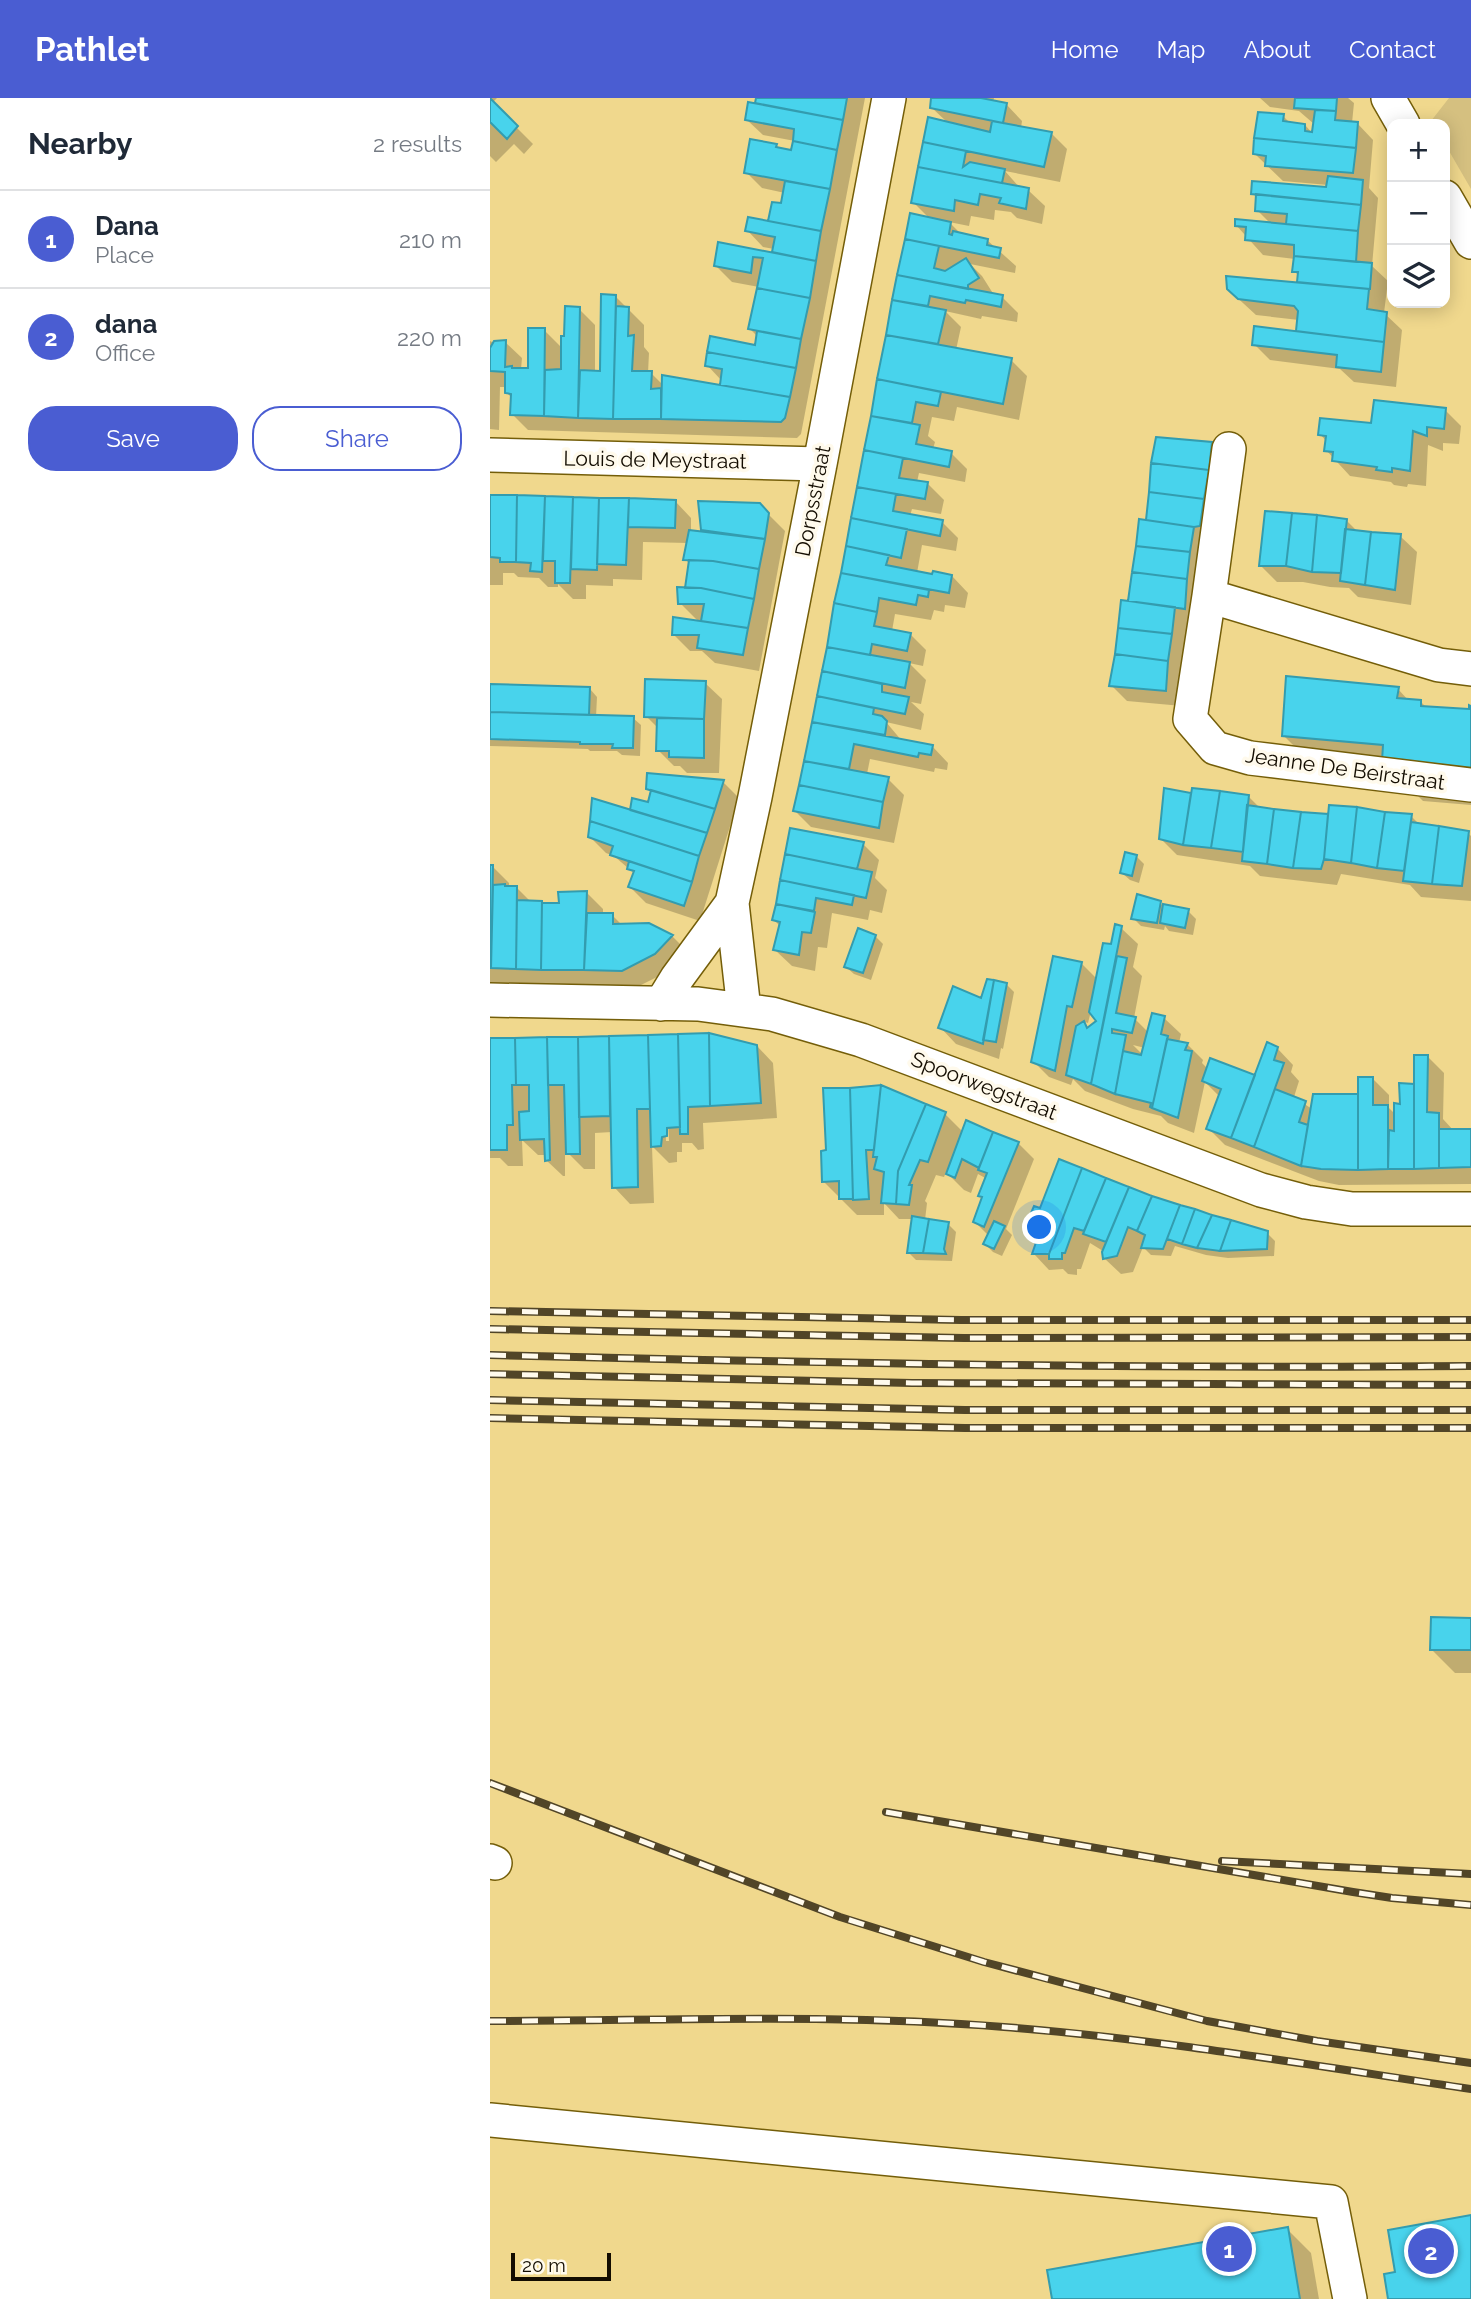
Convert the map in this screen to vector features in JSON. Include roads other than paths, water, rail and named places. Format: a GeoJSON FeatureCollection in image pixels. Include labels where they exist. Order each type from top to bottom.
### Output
{"type":"FeatureCollection","features":[{"type":"Feature","properties":{"kind":"street","name":"Dorpsstraat"},"geometry":{"type":"LineString","coordinates":[[744,1010],[732,903],[820,464],[889,98]]}},
{"type":"Feature","properties":{"kind":"street"},"geometry":{"type":"LineString","coordinates":[[1388,98],[1400,119]]}},
{"type":"Feature","properties":{"kind":"street"},"geometry":{"type":"LineString","coordinates":[[1450,206],[1471,242]]}},
{"type":"Feature","properties":{"kind":"street","name":"Jeanne De Beirstraat"},"geometry":{"type":"LineString","coordinates":[[1229,449],[1190,719],[1215,748],[1250,758],[1471,785]]}},
{"type":"Feature","properties":{"kind":"street","name":"Louis de Meystraat"},"geometry":{"type":"LineString","coordinates":[[490,456],[820,464]]}},
{"type":"Feature","properties":{"kind":"street"},"geometry":{"type":"LineString","coordinates":[[1209,596],[1439,665],[1471,669]]}},
{"type":"Feature","properties":{"kind":"street","name":"Dorpsstraat"},"geometry":{"type":"LineString","coordinates":[[661,1004],[732,903]]}},
{"type":"Feature","properties":{"kind":"street","name":"Spoorwegstraat"},"geometry":{"type":"LineString","coordinates":[[490,1000],[698,1004],[772,1014],[861,1040],[1261,1190],[1306,1202],[1352,1209],[1471,1209]]}},
{"type":"Feature","properties":{"kind":"street"},"geometry":{"type":"LineString","coordinates":[[490,2120],[1331,2202],[1350,2299]]}},
{"type":"Feature","properties":{"kind":"railway"},"geometry":{"type":"LineString","coordinates":[[490,1311],[961,1320],[1471,1320]]}},
{"type":"Feature","properties":{"kind":"railway"},"geometry":{"type":"LineString","coordinates":[[490,1329],[964,1338],[1471,1337]]}},
{"type":"Feature","properties":{"kind":"railway"},"geometry":{"type":"LineString","coordinates":[[490,1355],[980,1365],[1471,1366]]}},
{"type":"Feature","properties":{"kind":"railway"},"geometry":{"type":"LineString","coordinates":[[490,1374],[912,1383],[1471,1385]]}},
{"type":"Feature","properties":{"kind":"railway"},"geometry":{"type":"LineString","coordinates":[[490,1400],[965,1410],[1471,1410]]}},
{"type":"Feature","properties":{"kind":"railway"},"geometry":{"type":"LineString","coordinates":[[490,1418],[965,1428],[1471,1428]]}},
{"type":"Feature","properties":{"kind":"railway"},"geometry":{"type":"LineString","coordinates":[[490,1783],[840,1917],[984,1962],[1207,2021],[1317,2041],[1471,2063]]}},
{"type":"Feature","properties":{"kind":"railway"},"geometry":{"type":"LineString","coordinates":[[886,1812],[1353,1892],[1471,1905]]}},
{"type":"Feature","properties":{"kind":"railway"},"geometry":{"type":"LineString","coordinates":[[1222,1861],[1471,1874]]}},
{"type":"Feature","properties":{"kind":"railway"},"geometry":{"type":"LineString","coordinates":[[490,2021],[811,2019],[1004,2027],[1179,2046],[1471,2089]]}},
{"type":"Feature","properties":{"kind":"place","name":"Dana"},"geometry":{"type":"Point","coordinates":[1229,2249]}},
{"type":"Feature","properties":{"kind":"place","name":"dana"},"geometry":{"type":"Point","coordinates":[1431,2251]}}]}
